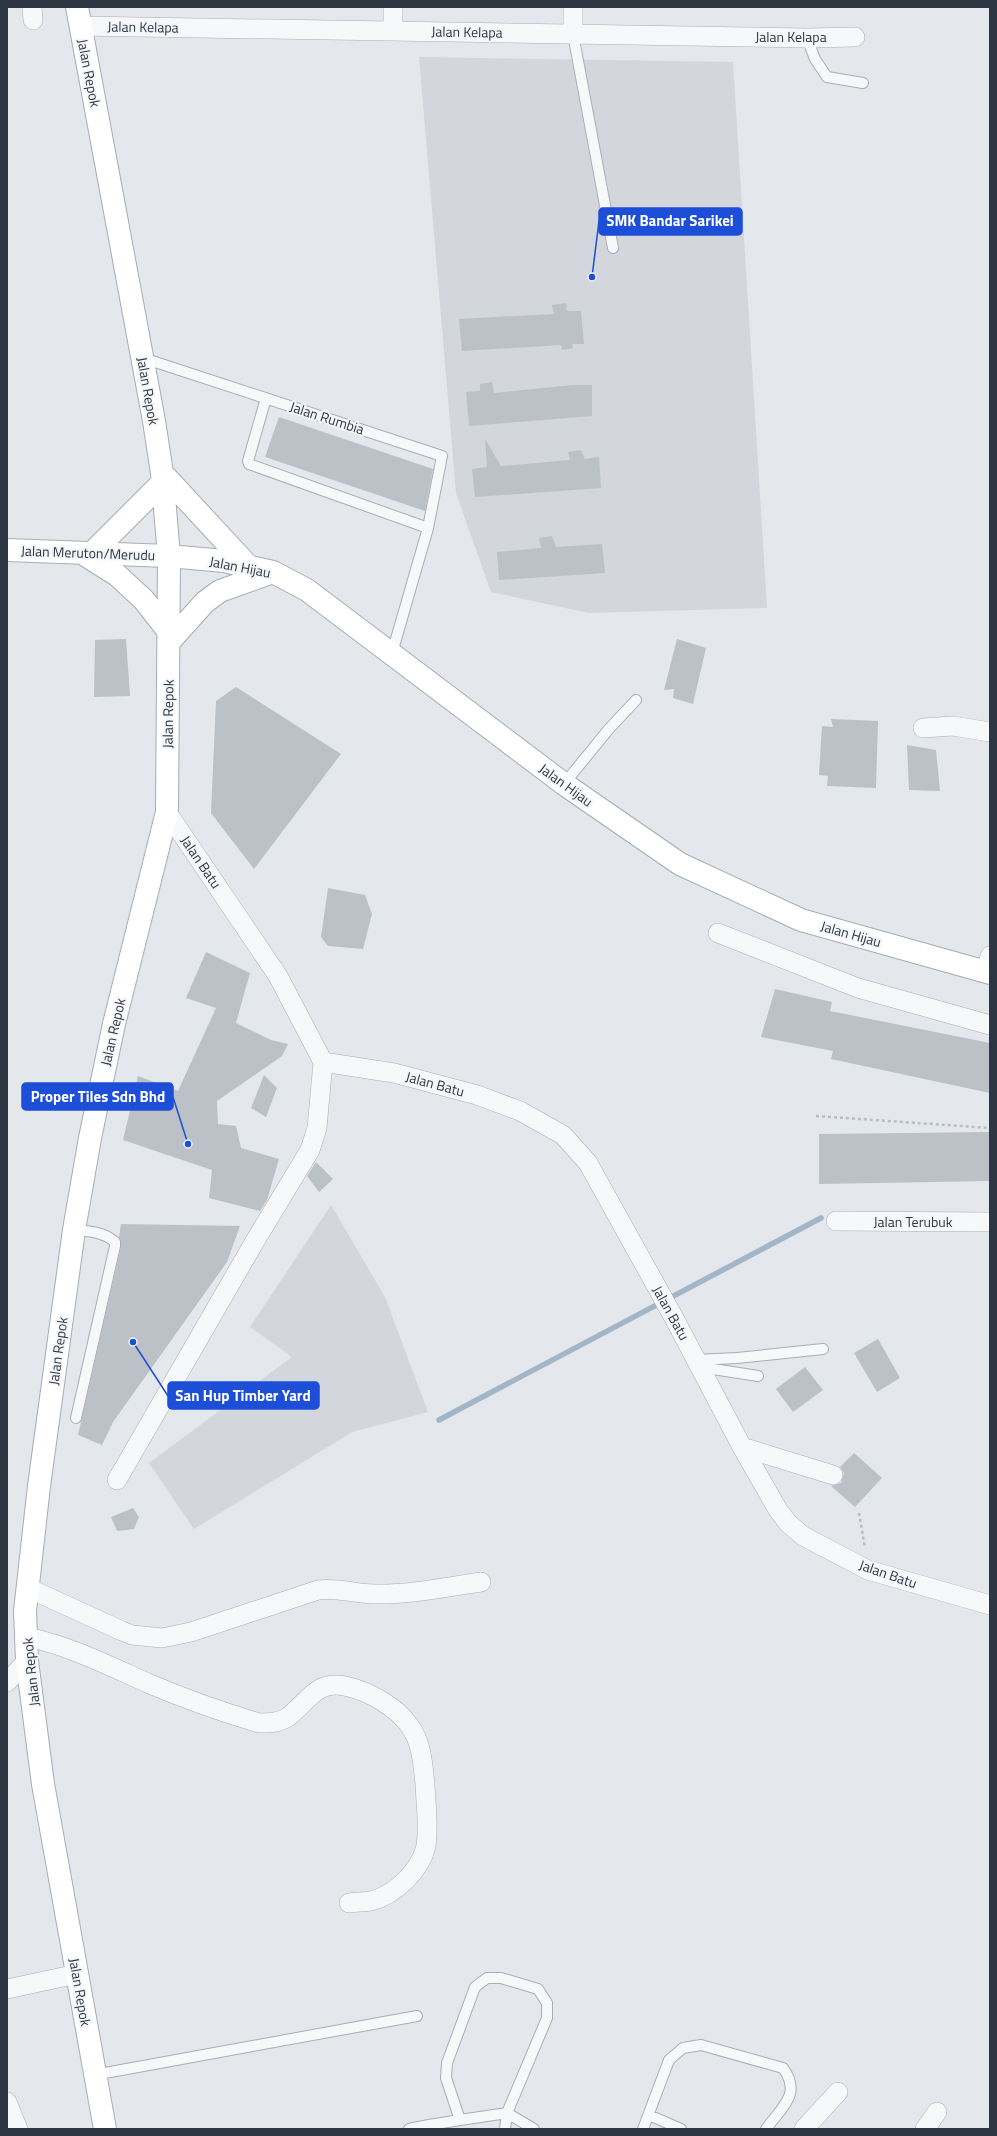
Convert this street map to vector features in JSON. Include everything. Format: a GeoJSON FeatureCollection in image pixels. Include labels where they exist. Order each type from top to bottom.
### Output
{"type":"FeatureCollection","features":[{"type":"Feature","properties":{"kind":"main road","name":"Jalan Repok"},"geometry":{"type":"LineString","coordinates":[[79,16],[143,358],[162,478],[169,556],[166,812],[114,1024],[90,1138],[74,1230],[39,1486],[25,1611],[27,1661],[43,1784],[94,2075],[105,2129]]}},
{"type":"Feature","properties":{"kind":"main road"},"geometry":{"type":"LineString","coordinates":[[249,567],[162,478],[87,553],[118,575],[144,600],[169,637],[205,602],[220,591],[272,572]]}},
{"type":"Feature","properties":{"kind":"main road","name":"Jalan Meruton/Merudu"},"geometry":{"type":"LineString","coordinates":[[7,550],[169,556]]}},
{"type":"Feature","properties":{"kind":"main road","name":"Jalan Hijau"},"geometry":{"type":"LineString","coordinates":[[169,556],[224,562],[272,572],[307,590],[564,784],[680,864],[801,920],[989,967]]}},
{"type":"Feature","properties":{"kind":"street"},"geometry":{"type":"LineString","coordinates":[[393,7],[393,31]]}},
{"type":"Feature","properties":{"kind":"street"},"geometry":{"type":"LineString","coordinates":[[573,7],[573,34]]}},
{"type":"Feature","properties":{"kind":"street","name":"Jalan Kelapa"},"geometry":{"type":"LineString","coordinates":[[79,16],[393,31],[808,38],[855,37]]}},
{"type":"Feature","properties":{"kind":"street"},"geometry":{"type":"LineString","coordinates":[[924,728],[953,726],[990,732]]}},
{"type":"Feature","properties":{"kind":"street","name":"Jalan Batu"},"geometry":{"type":"LineString","coordinates":[[166,812],[278,976],[323,1062],[394,1073],[477,1095],[520,1111],[563,1134],[588,1163],[698,1363],[742,1447],[778,1510],[788,1523],[803,1536],[868,1570],[990,1605]]}},
{"type":"Feature","properties":{"kind":"street"},"geometry":{"type":"LineString","coordinates":[[718,933],[858,988],[990,1025]]}},
{"type":"Feature","properties":{"kind":"street"},"geometry":{"type":"LineString","coordinates":[[117,1480],[255,1241],[310,1150],[318,1128],[323,1062]]}},
{"type":"Feature","properties":{"kind":"street","name":"Jalan Terubuk"},"geometry":{"type":"LineString","coordinates":[[836,1221],[990,1222]]}},
{"type":"Feature","properties":{"kind":"street"},"geometry":{"type":"LineString","coordinates":[[742,1447],[833,1475]]}},
{"type":"Feature","properties":{"kind":"street"},"geometry":{"type":"LineString","coordinates":[[28,1588],[132,1635],[162,1638],[191,1632],[318,1590],[332,1588],[374,1594],[418,1591],[481,1582]]}},
{"type":"Feature","properties":{"kind":"street"},"geometry":{"type":"LineString","coordinates":[[27,1637],[47,1641],[88,1656],[150,1684],[259,1723],[274,1724],[288,1717],[316,1690],[331,1685],[348,1686],[363,1692],[398,1712],[410,1725],[418,1741],[422,1759],[427,1814],[426,1846],[420,1864],[405,1880],[388,1894],[371,1901],[350,1903]]}},
{"type":"Feature","properties":{"kind":"street"},"geometry":{"type":"LineString","coordinates":[[7,1682],[27,1661]]}},
{"type":"Feature","properties":{"kind":"street"},"geometry":{"type":"LineString","coordinates":[[7,1989],[77,1974]]}},
{"type":"Feature","properties":{"kind":"street"},"geometry":{"type":"LineString","coordinates":[[804,2129],[838,2092]]}},
{"type":"Feature","properties":{"kind":"street"},"geometry":{"type":"LineString","coordinates":[[7,2102],[18,2129]]}},
{"type":"Feature","properties":{"kind":"street"},"geometry":{"type":"LineString","coordinates":[[924,2129],[937,2112]]}},
{"type":"Feature","properties":{"kind":"lane"},"geometry":{"type":"LineString","coordinates":[[573,34],[613,248]]}},
{"type":"Feature","properties":{"kind":"lane"},"geometry":{"type":"LineString","coordinates":[[808,38],[815,59],[827,77],[863,83]]}},
{"type":"Feature","properties":{"kind":"lane","name":"Jalan Rumbia"},"geometry":{"type":"LineString","coordinates":[[143,358],[442,456],[428,528]]}},
{"type":"Feature","properties":{"kind":"lane"},"geometry":{"type":"LineString","coordinates":[[266,398],[248,461],[250,464],[428,528],[392,653]]}},
{"type":"Feature","properties":{"kind":"lane"},"geometry":{"type":"LineString","coordinates":[[564,784],[608,730],[636,700]]}},
{"type":"Feature","properties":{"kind":"lane"},"geometry":{"type":"LineString","coordinates":[[74,1230],[92,1231],[109,1237],[115,1242],[76,1418]]}},
{"type":"Feature","properties":{"kind":"lane"},"geometry":{"type":"LineString","coordinates":[[698,1363],[823,1349]]}},
{"type":"Feature","properties":{"kind":"lane"},"geometry":{"type":"LineString","coordinates":[[698,1363],[758,1376]]}},
{"type":"Feature","properties":{"kind":"lane"},"geometry":{"type":"LineString","coordinates":[[460,2120],[446,2078],[447,2063],[475,1986],[487,1978],[501,1978],[538,1989],[547,2002],[547,2018],[507,2113],[505,2129]]}},
{"type":"Feature","properties":{"kind":"lane"},"geometry":{"type":"LineString","coordinates":[[94,2075],[417,2016]]}},
{"type":"Feature","properties":{"kind":"lane"},"geometry":{"type":"LineString","coordinates":[[643,2129],[669,2060],[683,2048],[701,2045],[783,2068],[791,2079],[791,2096],[766,2129]]}},
{"type":"Feature","properties":{"kind":"lane"},"geometry":{"type":"LineString","coordinates":[[409,2129],[430,2127],[460,2120],[507,2113],[534,2129]]}},
{"type":"Feature","properties":{"kind":"lane"},"geometry":{"type":"LineString","coordinates":[[649,2115],[681,2129]]}},
{"type":"Feature","properties":{"kind":"path"},"geometry":{"type":"LineString","coordinates":[[816,1116],[990,1128]]}},
{"type":"Feature","properties":{"kind":"path"},"geometry":{"type":"LineString","coordinates":[[859,1513],[868,1570]]}},
{"type":"Feature","properties":{"kind":"shaded area"},"geometry":{"type":"Polygon","coordinates":[[[419,57],[733,62],[767,608],[589,613],[491,592],[456,493],[419,57]]]}},
{"type":"Feature","properties":{"kind":"shaded area"},"geometry":{"type":"Polygon","coordinates":[[[331,1205],[385,1297],[428,1412],[352,1432],[194,1529],[149,1463],[292,1357],[250,1327],[331,1205]]]}},
{"type":"Feature","properties":{"kind":"building"},"geometry":{"type":"Polygon","coordinates":[[[566,303],[567,311],[581,311],[584,344],[572,344],[573,348],[562,350],[561,345],[462,351],[459,319],[554,314],[552,305],[566,303]]]}},
{"type":"Feature","properties":{"kind":"building"},"geometry":{"type":"Polygon","coordinates":[[[492,382],[494,393],[573,385],[592,385],[592,416],[469,426],[466,392],[480,391],[480,384],[492,382]]]}},
{"type":"Feature","properties":{"kind":"building"},"geometry":{"type":"Polygon","coordinates":[[[279,417],[433,469],[425,511],[265,457],[279,417]]]}},
{"type":"Feature","properties":{"kind":"building"},"geometry":{"type":"Polygon","coordinates":[[[485,439],[501,466],[570,460],[568,452],[581,450],[585,459],[599,457],[601,488],[475,497],[472,469],[487,467],[485,439]]]}},
{"type":"Feature","properties":{"kind":"building"},"geometry":{"type":"Polygon","coordinates":[[[552,536],[556,547],[602,544],[605,573],[499,580],[497,552],[541,548],[539,538],[552,536]]]}},
{"type":"Feature","properties":{"kind":"building"},"geometry":{"type":"Polygon","coordinates":[[[126,639],[130,696],[94,697],[95,640],[126,639]]]}},
{"type":"Feature","properties":{"kind":"building"},"geometry":{"type":"Polygon","coordinates":[[[677,639],[706,648],[693,704],[673,698],[674,689],[664,690],[677,639]]]}},
{"type":"Feature","properties":{"kind":"building"},"geometry":{"type":"Polygon","coordinates":[[[236,687],[341,754],[254,869],[211,813],[216,701],[236,687]]]}},
{"type":"Feature","properties":{"kind":"building"},"geometry":{"type":"Polygon","coordinates":[[[831,719],[878,721],[876,788],[827,786],[828,776],[819,775],[822,726],[833,727],[831,719]]]}},
{"type":"Feature","properties":{"kind":"building"},"geometry":{"type":"Polygon","coordinates":[[[907,745],[936,750],[940,791],[909,790],[907,745]]]}},
{"type":"Feature","properties":{"kind":"building"},"geometry":{"type":"Polygon","coordinates":[[[328,888],[365,895],[372,914],[363,949],[328,946],[321,937],[328,888]]]}},
{"type":"Feature","properties":{"kind":"building"},"geometry":{"type":"Polygon","coordinates":[[[206,952],[250,973],[236,1023],[271,1040],[288,1044],[282,1056],[217,1101],[218,1124],[236,1126],[241,1148],[279,1159],[267,1200],[260,1211],[209,1198],[212,1170],[123,1140],[138,1076],[178,1091],[216,1008],[186,998],[206,952]]]}},
{"type":"Feature","properties":{"kind":"building"},"geometry":{"type":"Polygon","coordinates":[[[775,989],[832,1002],[830,1011],[990,1043],[990,1093],[831,1059],[833,1051],[761,1037],[775,989]]]}},
{"type":"Feature","properties":{"kind":"building"},"geometry":{"type":"Polygon","coordinates":[[[264,1075],[277,1088],[266,1117],[251,1108],[264,1075]]]}},
{"type":"Feature","properties":{"kind":"building"},"geometry":{"type":"Polygon","coordinates":[[[990,1132],[990,1181],[819,1184],[819,1134],[990,1132]]]}},
{"type":"Feature","properties":{"kind":"building"},"geometry":{"type":"Polygon","coordinates":[[[316,1162],[333,1179],[319,1192],[307,1176],[316,1162]]]}},
{"type":"Feature","properties":{"kind":"building"},"geometry":{"type":"Polygon","coordinates":[[[121,1224],[240,1226],[227,1262],[113,1422],[102,1445],[78,1435],[121,1247],[119,1237],[121,1224]]]}},
{"type":"Feature","properties":{"kind":"building"},"geometry":{"type":"Polygon","coordinates":[[[878,1339],[900,1378],[877,1392],[854,1353],[878,1339]]]}},
{"type":"Feature","properties":{"kind":"building"},"geometry":{"type":"Polygon","coordinates":[[[805,1367],[823,1390],[793,1412],[776,1389],[805,1367]]]}},
{"type":"Feature","properties":{"kind":"building"},"geometry":{"type":"Polygon","coordinates":[[[854,1453],[882,1478],[855,1507],[831,1486],[841,1483],[844,1473],[840,1467],[854,1453]]]}},
{"type":"Feature","properties":{"kind":"building"},"geometry":{"type":"Polygon","coordinates":[[[133,1508],[139,1517],[134,1529],[117,1531],[111,1517],[133,1508]]]}},
{"type":"Feature","properties":{"kind":"waterway"},"geometry":{"type":"LineString","coordinates":[[439,1420],[821,1218]]}},
{"type":"Feature","properties":{"kind":"place","name":"SMK Bandar Sarikei"},"geometry":{"type":"Point","coordinates":[592,277]}},
{"type":"Feature","properties":{"kind":"place","name":"Proper Tiles Sdn Bhd"},"geometry":{"type":"Point","coordinates":[188,1144]}},
{"type":"Feature","properties":{"kind":"place","name":"San Hup Timber Yard"},"geometry":{"type":"Point","coordinates":[133,1342]}}]}
